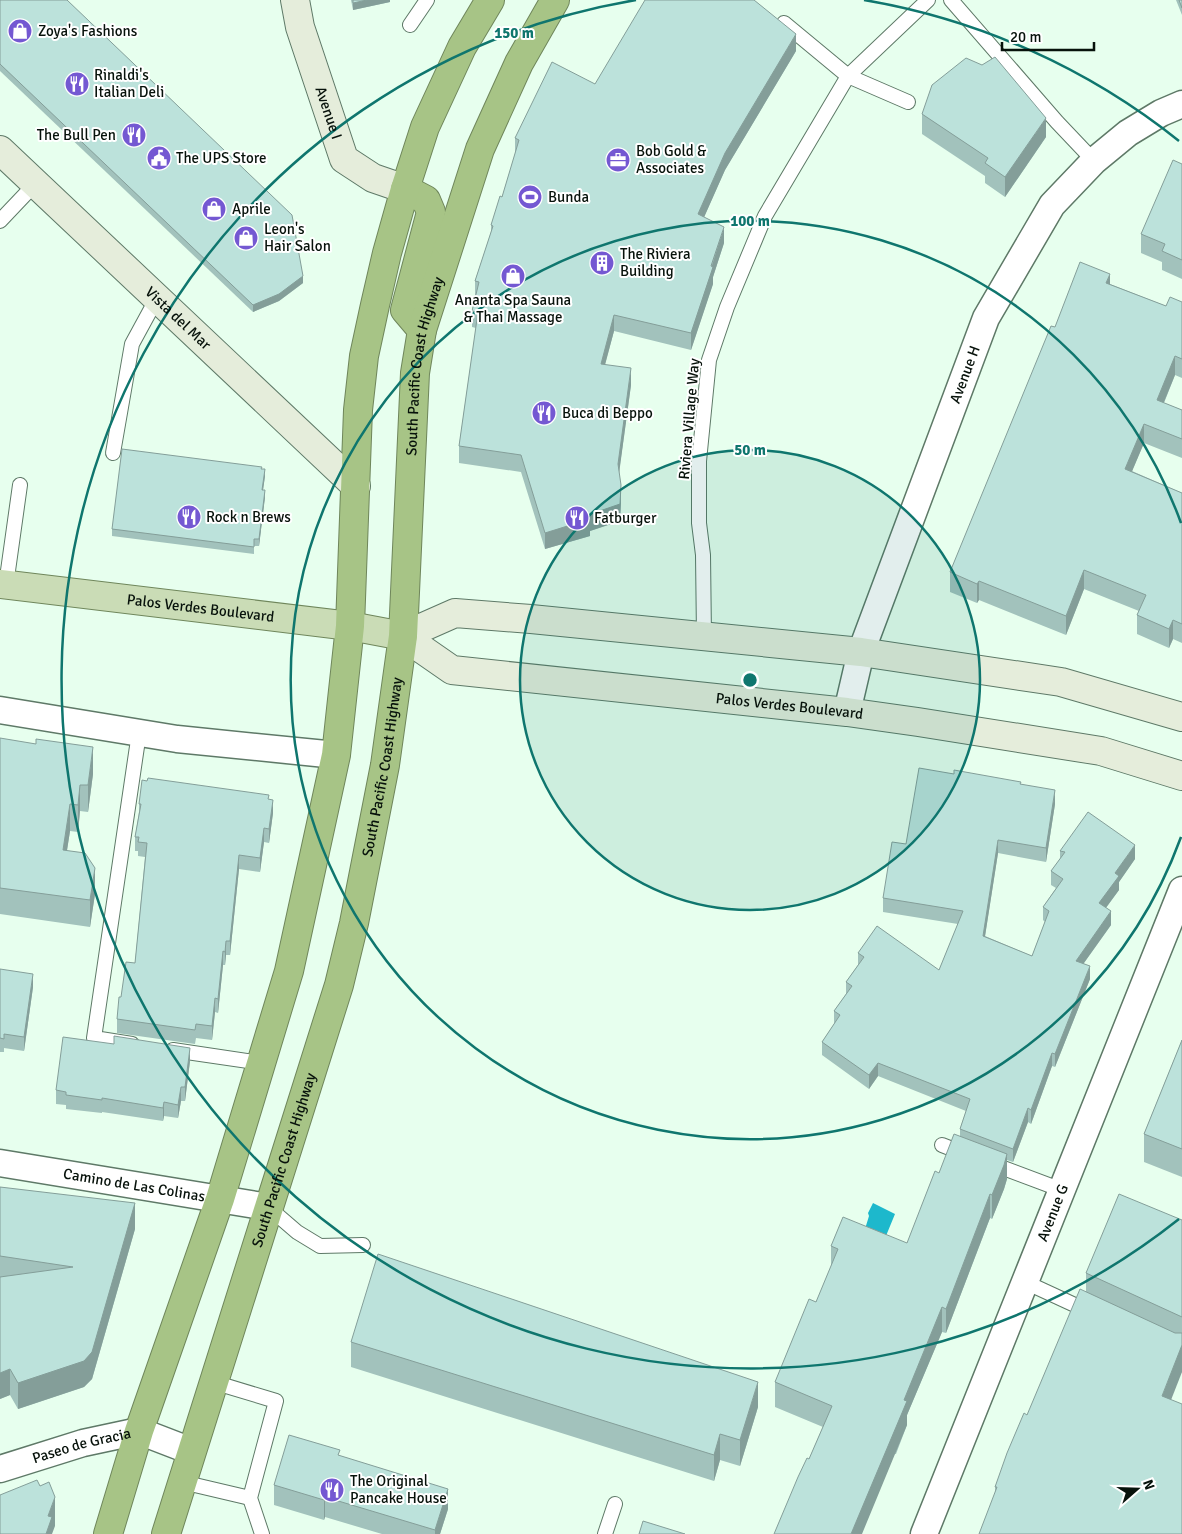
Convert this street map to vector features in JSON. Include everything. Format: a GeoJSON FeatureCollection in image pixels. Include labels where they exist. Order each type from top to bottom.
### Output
{"type":"FeatureCollection","features":[{"type":"Feature","properties":{"kind":"highway","name":"South Pacific Coast Highway"},"geometry":{"type":"LineString","coordinates":[[166,1534],[268,1207],[340,985],[347,955],[385,766],[402,636],[415,373],[422,330],[480,149],[519,64],[555,0]]}},
{"type":"Feature","properties":{"kind":"highway"},"geometry":{"type":"LineString","coordinates":[[108,1534],[139,1431],[220,1199],[289,971],[336,755],[350,626],[358,410],[364,356],[387,253],[425,127],[462,47],[489,1]]}},
{"type":"Feature","properties":{"kind":"highway"},"geometry":{"type":"LineString","coordinates":[[405,189],[426,200],[431,212],[406,310],[422,330]]}},
{"type":"Feature","properties":{"kind":"main road","name":"Avenue I"},"geometry":{"type":"LineString","coordinates":[[295,0],[300,27],[344,159],[373,178],[405,189]]}},
{"type":"Feature","properties":{"kind":"main road","name":"Vista del Mar"},"geometry":{"type":"LineString","coordinates":[[0,150],[356,486]]}},
{"type":"Feature","properties":{"kind":"main road","name":"Palos Verdes Boulevard"},"geometry":{"type":"LineString","coordinates":[[3,585],[350,626],[402,636],[452,670],[847,712],[918,722],[1101,751],[1182,776]]}},
{"type":"Feature","properties":{"kind":"main road"},"geometry":{"type":"LineString","coordinates":[[402,636],[455,613],[531,618],[861,652],[1061,682],[1182,717]]}},
{"type":"Feature","properties":{"kind":"street","name":"Avenue H"},"geometry":{"type":"LineString","coordinates":[[847,712],[861,652],[986,318],[1052,205],[1094,161],[1128,133],[1161,113],[1182,104]]}},
{"type":"Feature","properties":{"kind":"street"},"geometry":{"type":"LineString","coordinates":[[0,710],[177,739],[336,755]]}},
{"type":"Feature","properties":{"kind":"street","name":"Avenue G"},"geometry":{"type":"LineString","coordinates":[[924,1534],[1182,890]]}},
{"type":"Feature","properties":{"kind":"street","name":"Camino de Las Colinas"},"geometry":{"type":"LineString","coordinates":[[0,1163],[268,1207]]}},
{"type":"Feature","properties":{"kind":"street","name":"Paseo de Gracia"},"geometry":{"type":"LineString","coordinates":[[0,1469],[83,1442],[139,1431],[191,1451]]}},
{"type":"Feature","properties":{"kind":"lane"},"geometry":{"type":"LineString","coordinates":[[410,25],[427,0]]}},
{"type":"Feature","properties":{"kind":"lane","name":"Riviera Village Way"},"geometry":{"type":"LineString","coordinates":[[704,637],[703,555],[699,523],[699,462],[709,360],[727,307],[765,216],[848,76],[928,0]]}},
{"type":"Feature","properties":{"kind":"lane"},"geometry":{"type":"LineString","coordinates":[[950,0],[1057,122],[1094,161]]}},
{"type":"Feature","properties":{"kind":"lane"},"geometry":{"type":"LineString","coordinates":[[784,23],[848,76],[908,102]]}},
{"type":"Feature","properties":{"kind":"lane"},"geometry":{"type":"LineString","coordinates":[[0,221],[36,183]]}},
{"type":"Feature","properties":{"kind":"lane"},"geometry":{"type":"LineString","coordinates":[[113,453],[132,344],[157,298]]}},
{"type":"Feature","properties":{"kind":"lane"},"geometry":{"type":"LineString","coordinates":[[3,585],[20,485]]}},
{"type":"Feature","properties":{"kind":"lane"},"geometry":{"type":"LineString","coordinates":[[139,733],[94,1038],[143,1045]]}},
{"type":"Feature","properties":{"kind":"lane"},"geometry":{"type":"LineString","coordinates":[[163,1048],[261,1063]]}},
{"type":"Feature","properties":{"kind":"lane"},"geometry":{"type":"LineString","coordinates":[[942,1145],[1062,1190]]}},
{"type":"Feature","properties":{"kind":"lane"},"geometry":{"type":"LineString","coordinates":[[268,1207],[297,1232],[320,1246],[364,1245]]}},
{"type":"Feature","properties":{"kind":"lane"},"geometry":{"type":"LineString","coordinates":[[1025,1282],[1099,1316]]}},
{"type":"Feature","properties":{"kind":"lane"},"geometry":{"type":"LineString","coordinates":[[213,1382],[276,1401],[250,1498],[262,1534]]}},
{"type":"Feature","properties":{"kind":"lane"},"geometry":{"type":"LineString","coordinates":[[182,1482],[250,1498]]}},
{"type":"Feature","properties":{"kind":"lane"},"geometry":{"type":"LineString","coordinates":[[605,1534],[615,1504]]}},
{"type":"Feature","properties":{"kind":"water"},"geometry":{"type":"Polygon","coordinates":[[[873,1203],[895,1214],[881,1248],[865,1229],[869,1216],[868,1213],[873,1203]]]}},
{"type":"Feature","properties":{"kind":"building"},"geometry":{"type":"Polygon","coordinates":[[[0,0],[67,0],[292,215],[303,276],[279,294],[253,305],[0,64],[0,0]]]}},
{"type":"Feature","properties":{"kind":"building"},"geometry":{"type":"Polygon","coordinates":[[[353,0],[367,0],[353,3],[353,0]]]}},
{"type":"Feature","properties":{"kind":"building"},"geometry":{"type":"Polygon","coordinates":[[[645,0],[754,0],[796,34],[725,153],[698,214],[724,227],[691,333],[614,315],[601,364],[631,368],[618,464],[621,485],[620,504],[588,515],[590,519],[545,533],[521,455],[459,446],[478,312],[472,311],[479,282],[475,281],[519,140],[515,138],[552,62],[595,84],[645,0]]]}},
{"type":"Feature","properties":{"kind":"building"},"geometry":{"type":"Polygon","coordinates":[[[995,57],[1046,118],[1005,177],[985,163],[988,158],[922,114],[932,85],[966,58],[982,65],[995,57]]]}},
{"type":"Feature","properties":{"kind":"building"},"geometry":{"type":"Polygon","coordinates":[[[1173,160],[1182,164],[1182,260],[1162,251],[1165,244],[1141,234],[1173,160]]]}},
{"type":"Feature","properties":{"kind":"building"},"geometry":{"type":"Polygon","coordinates":[[[1080,262],[1110,274],[1106,283],[1166,306],[1170,297],[1182,302],[1182,359],[1175,356],[1157,400],[1182,410],[1182,439],[1144,424],[1125,469],[1182,493],[1182,624],[1173,620],[1169,629],[1137,615],[1146,595],[1084,570],[1066,616],[979,581],[977,584],[950,572],[1051,326],[1055,327],[1080,262]]]}},
{"type":"Feature","properties":{"kind":"building","name":"Rock n Brews"},"geometry":{"type":"Polygon","coordinates":[[[122,449],[262,467],[261,469],[265,469],[262,490],[265,490],[259,539],[254,539],[254,547],[112,529],[122,449]]]}},
{"type":"Feature","properties":{"kind":"building"},"geometry":{"type":"Polygon","coordinates":[[[0,738],[36,744],[36,739],[93,747],[88,785],[80,785],[78,805],[70,804],[63,850],[85,853],[95,868],[90,900],[0,888],[0,738]]]}},
{"type":"Feature","properties":{"kind":"building"},"geometry":{"type":"Polygon","coordinates":[[[919,768],[954,774],[954,770],[1055,790],[1046,848],[998,840],[983,936],[1032,956],[1049,911],[1043,907],[1063,879],[1051,871],[1065,852],[1060,851],[1088,812],[1135,845],[1115,873],[1119,876],[1099,903],[1111,911],[1076,961],[1090,966],[1055,1054],[1052,1053],[1031,1110],[1028,1108],[1013,1149],[960,1129],[970,1099],[878,1063],[869,1075],[822,1042],[840,1015],[834,1011],[852,986],[846,982],[864,957],[858,953],[877,926],[939,970],[963,911],[883,898],[892,842],[906,844],[919,768]]]}},
{"type":"Feature","properties":{"kind":"building"},"geometry":{"type":"Polygon","coordinates":[[[148,778],[269,795],[268,799],[273,800],[269,829],[264,828],[260,858],[239,855],[230,941],[226,941],[225,952],[223,951],[218,999],[215,998],[212,1026],[196,1024],[195,1030],[117,1019],[126,962],[135,963],[147,843],[138,842],[139,837],[135,837],[141,804],[139,804],[142,780],[147,781],[148,778]]]}},
{"type":"Feature","properties":{"kind":"building"},"geometry":{"type":"Polygon","coordinates":[[[0,969],[33,974],[24,1037],[4,1034],[4,1039],[0,1038],[0,969]]]}},
{"type":"Feature","properties":{"kind":"building"},"geometry":{"type":"Polygon","coordinates":[[[114,1036],[190,1048],[185,1087],[181,1087],[178,1105],[164,1102],[163,1108],[102,1098],[102,1100],[66,1095],[66,1092],[56,1090],[63,1037],[114,1044],[114,1036]]]}},
{"type":"Feature","properties":{"kind":"building"},"geometry":{"type":"Polygon","coordinates":[[[1182,1040],[1182,1149],[1144,1134],[1182,1040]]]}},
{"type":"Feature","properties":{"kind":"building"},"geometry":{"type":"Polygon","coordinates":[[[954,1134],[1007,1154],[946,1309],[942,1307],[904,1400],[907,1401],[851,1534],[774,1534],[798,1477],[807,1458],[809,1459],[832,1406],[775,1382],[809,1299],[816,1302],[838,1249],[831,1246],[843,1217],[907,1243],[935,1171],[939,1173],[954,1134]]]}},
{"type":"Feature","properties":{"kind":"building"},"geometry":{"type":"Polygon","coordinates":[[[0,1187],[135,1203],[92,1352],[84,1361],[18,1383],[10,1369],[0,1373],[0,1277],[73,1267],[0,1256],[0,1187]]]}},
{"type":"Feature","properties":{"kind":"building"},"geometry":{"type":"Polygon","coordinates":[[[1119,1194],[1182,1220],[1182,1317],[1086,1273],[1119,1194]]]}},
{"type":"Feature","properties":{"kind":"building"},"geometry":{"type":"Polygon","coordinates":[[[378,1254],[758,1382],[740,1440],[720,1434],[714,1455],[351,1342],[378,1254]]]}},
{"type":"Feature","properties":{"kind":"building"},"geometry":{"type":"Polygon","coordinates":[[[1080,1289],[1175,1333],[1182,1333],[1182,1345],[1162,1396],[1182,1404],[1182,1534],[979,1534],[997,1487],[995,1487],[1007,1453],[1024,1413],[1027,1415],[1080,1289]]]}},
{"type":"Feature","properties":{"kind":"building"},"geometry":{"type":"Polygon","coordinates":[[[289,1435],[340,1450],[338,1455],[448,1489],[435,1530],[325,1497],[324,1500],[274,1485],[289,1435]]]}},
{"type":"Feature","properties":{"kind":"building"},"geometry":{"type":"Polygon","coordinates":[[[37,1480],[40,1486],[49,1482],[55,1497],[48,1516],[52,1517],[46,1534],[0,1534],[0,1495],[37,1480]]]}},
{"type":"Feature","properties":{"kind":"building"},"geometry":{"type":"Polygon","coordinates":[[[643,1521],[685,1534],[639,1534],[643,1521]]]}},
{"type":"Feature","properties":{"kind":"place","name":"Zoya's Fashions"},"geometry":{"type":"Point","coordinates":[20,31]}},
{"type":"Feature","properties":{"kind":"place","name":"Rinaldi's Italian Deli"},"geometry":{"type":"Point","coordinates":[77,84]}},
{"type":"Feature","properties":{"kind":"place","name":"The Bull Pen"},"geometry":{"type":"Point","coordinates":[134,135]}},
{"type":"Feature","properties":{"kind":"place","name":"The UPS Store"},"geometry":{"type":"Point","coordinates":[159,158]}},
{"type":"Feature","properties":{"kind":"place","name":"Bob Gold & Associates"},"geometry":{"type":"Point","coordinates":[618,160]}},
{"type":"Feature","properties":{"kind":"place","name":"Bunda"},"geometry":{"type":"Point","coordinates":[530,197]}},
{"type":"Feature","properties":{"kind":"place","name":"Aprile"},"geometry":{"type":"Point","coordinates":[214,209]}},
{"type":"Feature","properties":{"kind":"place","name":"Leon's Hair Salon"},"geometry":{"type":"Point","coordinates":[246,238]}},
{"type":"Feature","properties":{"kind":"place","name":"The Riviera Building"},"geometry":{"type":"Point","coordinates":[602,263]}},
{"type":"Feature","properties":{"kind":"place","name":"Ananta Spa Sauna & Thai Massage"},"geometry":{"type":"Point","coordinates":[513,276]}},
{"type":"Feature","properties":{"kind":"place","name":"Buca di Beppo"},"geometry":{"type":"Point","coordinates":[544,413]}},
{"type":"Feature","properties":{"kind":"place","name":"Rock n Brews"},"geometry":{"type":"Point","coordinates":[189,517]}},
{"type":"Feature","properties":{"kind":"place","name":"Fatburger"},"geometry":{"type":"Point","coordinates":[577,518]}},
{"type":"Feature","properties":{"kind":"place","name":"The Original Pancake House"},"geometry":{"type":"Point","coordinates":[332,1490]}}]}
